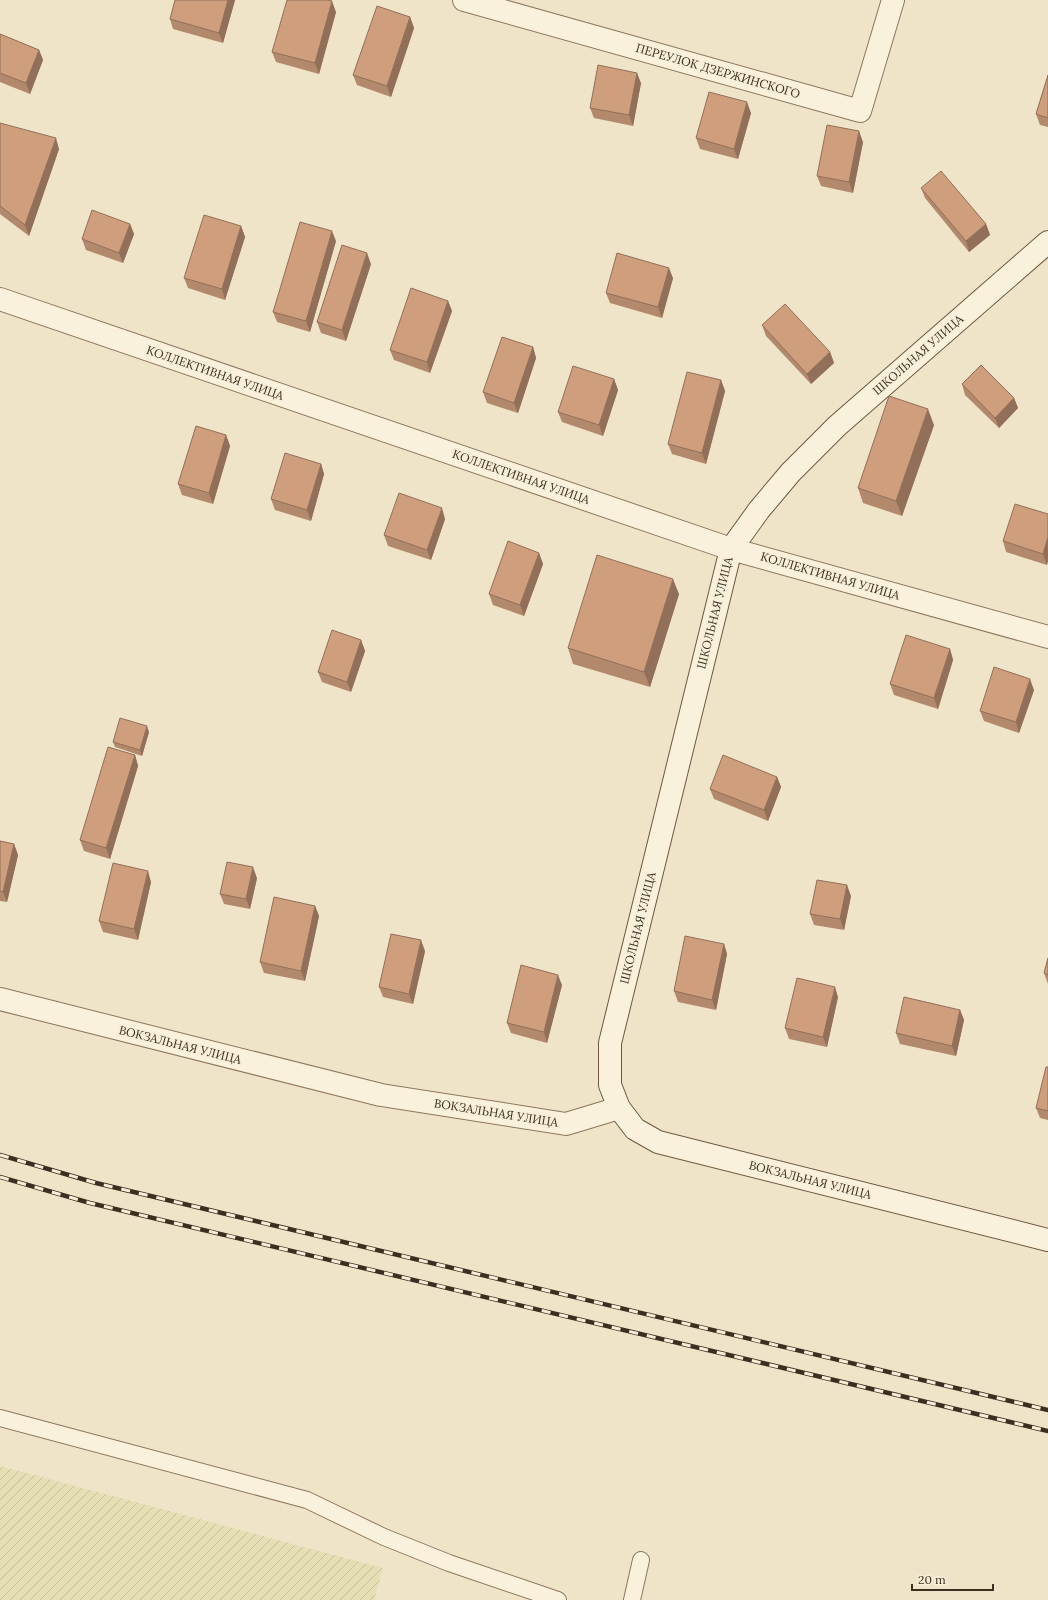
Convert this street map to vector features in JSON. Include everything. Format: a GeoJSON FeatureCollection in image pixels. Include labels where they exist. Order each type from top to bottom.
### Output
{"type":"FeatureCollection","features":[{"type":"Feature","properties":{"kind":"street","name":"ПЕРЕУЛОК ДЗЕРЖИНСКОГО"},"geometry":{"type":"LineString","coordinates":[[464,0],[860,111],[893,0]]}},
{"type":"Feature","properties":{"kind":"street","name":"ШКОЛЬНАЯ УЛИЦА"},"geometry":{"type":"LineString","coordinates":[[619,1108],[610,1085],[610,1043],[730,549],[759,510],[791,472],[837,426],[1048,242]]}},
{"type":"Feature","properties":{"kind":"street","name":"КОЛЛЕКТИВНАЯ УЛИЦА"},"geometry":{"type":"LineString","coordinates":[[0,299],[730,549],[1048,637]]}},
{"type":"Feature","properties":{"kind":"street","name":"ВОКЗАЛЬНАЯ УЛИЦА"},"geometry":{"type":"LineString","coordinates":[[0,999],[381,1096],[566,1124],[619,1108],[635,1130],[658,1142],[1048,1240]]}},
{"type":"Feature","properties":{"kind":"lane"},"geometry":{"type":"LineString","coordinates":[[0,1418],[307,1500],[384,1536],[449,1563],[558,1600]]}},
{"type":"Feature","properties":{"kind":"lane"},"geometry":{"type":"LineString","coordinates":[[632,1600],[642,1560]]}},
{"type":"Feature","properties":{"kind":"shaded area"},"geometry":{"type":"Polygon","coordinates":[[[0,1466],[383,1568],[374,1600],[0,1600],[0,1466]]]}},
{"type":"Feature","properties":{"kind":"building"},"geometry":{"type":"Polygon","coordinates":[[[175,0],[228,0],[219,33],[170,19],[175,0]]]}},
{"type":"Feature","properties":{"kind":"building"},"geometry":{"type":"Polygon","coordinates":[[[287,0],[332,1],[315,63],[272,52],[287,0]]]}},
{"type":"Feature","properties":{"kind":"building"},"geometry":{"type":"Polygon","coordinates":[[[377,6],[410,17],[387,86],[353,75],[377,6]]]}},
{"type":"Feature","properties":{"kind":"building"},"geometry":{"type":"Polygon","coordinates":[[[0,34],[39,50],[26,83],[0,73],[0,34]]]}},
{"type":"Feature","properties":{"kind":"building"},"geometry":{"type":"Polygon","coordinates":[[[598,65],[637,73],[629,115],[590,108],[598,65]]]}},
{"type":"Feature","properties":{"kind":"building"},"geometry":{"type":"Polygon","coordinates":[[[1048,75],[1048,118],[1036,114],[1048,75]]]}},
{"type":"Feature","properties":{"kind":"building"},"geometry":{"type":"Polygon","coordinates":[[[709,92],[747,102],[734,149],[696,138],[709,92]]]}},
{"type":"Feature","properties":{"kind":"building"},"geometry":{"type":"Polygon","coordinates":[[[0,123],[56,138],[25,225],[0,206],[0,123]]]}},
{"type":"Feature","properties":{"kind":"building"},"geometry":{"type":"Polygon","coordinates":[[[827,125],[859,131],[849,182],[817,176],[827,125]]]}},
{"type":"Feature","properties":{"kind":"building"},"geometry":{"type":"Polygon","coordinates":[[[941,171],[986,224],[966,241],[921,188],[941,171]]]}},
{"type":"Feature","properties":{"kind":"building"},"geometry":{"type":"Polygon","coordinates":[[[92,210],[130,224],[119,253],[82,239],[92,210]]]}},
{"type":"Feature","properties":{"kind":"building"},"geometry":{"type":"Polygon","coordinates":[[[204,215],[241,226],[222,289],[184,278],[204,215]]]}},
{"type":"Feature","properties":{"kind":"building"},"geometry":{"type":"Polygon","coordinates":[[[300,222],[332,231],[306,321],[273,312],[300,222]]]}},
{"type":"Feature","properties":{"kind":"building"},"geometry":{"type":"Polygon","coordinates":[[[342,245],[367,253],[342,330],[317,322],[342,245]]]}},
{"type":"Feature","properties":{"kind":"building"},"geometry":{"type":"Polygon","coordinates":[[[617,253],[669,268],[658,307],[606,293],[617,253]]]}},
{"type":"Feature","properties":{"kind":"building"},"geometry":{"type":"Polygon","coordinates":[[[411,288],[448,301],[427,362],[390,350],[411,288]]]}},
{"type":"Feature","properties":{"kind":"building"},"geometry":{"type":"Polygon","coordinates":[[[785,304],[830,352],[807,374],[762,325],[785,304]]]}},
{"type":"Feature","properties":{"kind":"building"},"geometry":{"type":"Polygon","coordinates":[[[502,337],[533,347],[514,403],[483,392],[502,337]]]}},
{"type":"Feature","properties":{"kind":"building"},"geometry":{"type":"Polygon","coordinates":[[[981,365],[1014,398],[995,418],[962,384],[981,365]]]}},
{"type":"Feature","properties":{"kind":"building"},"geometry":{"type":"Polygon","coordinates":[[[573,366],[614,379],[599,425],[558,412],[573,366]]]}},
{"type":"Feature","properties":{"kind":"building"},"geometry":{"type":"Polygon","coordinates":[[[687,372],[721,380],[702,453],[668,444],[687,372]]]}},
{"type":"Feature","properties":{"kind":"building"},"geometry":{"type":"Polygon","coordinates":[[[889,396],[928,409],[896,501],[858,488],[889,396]]]}},
{"type":"Feature","properties":{"kind":"building"},"geometry":{"type":"Polygon","coordinates":[[[196,426],[226,435],[209,493],[178,484],[196,426]]]}},
{"type":"Feature","properties":{"kind":"building"},"geometry":{"type":"Polygon","coordinates":[[[285,453],[321,464],[307,510],[271,499],[285,453]]]}},
{"type":"Feature","properties":{"kind":"building"},"geometry":{"type":"Polygon","coordinates":[[[399,493],[442,508],[427,550],[384,535],[399,493]]]}},
{"type":"Feature","properties":{"kind":"building"},"geometry":{"type":"Polygon","coordinates":[[[1015,504],[1048,514],[1048,537],[1043,554],[1003,541],[1015,504]]]}},
{"type":"Feature","properties":{"kind":"building"},"geometry":{"type":"Polygon","coordinates":[[[508,541],[539,553],[520,605],[489,594],[508,541]]]}},
{"type":"Feature","properties":{"kind":"building"},"geometry":{"type":"Polygon","coordinates":[[[597,555],[673,579],[644,672],[568,648],[597,555]]]}},
{"type":"Feature","properties":{"kind":"building"},"geometry":{"type":"Polygon","coordinates":[[[332,630],[361,640],[347,682],[318,672],[332,630]]]}},
{"type":"Feature","properties":{"kind":"building"},"geometry":{"type":"Polygon","coordinates":[[[906,635],[950,649],[934,698],[890,684],[906,635]]]}},
{"type":"Feature","properties":{"kind":"building"},"geometry":{"type":"Polygon","coordinates":[[[994,667],[1030,679],[1016,722],[980,711],[994,667]]]}},
{"type":"Feature","properties":{"kind":"building"},"geometry":{"type":"Polygon","coordinates":[[[120,718],[147,726],[140,750],[113,742],[120,718]]]}},
{"type":"Feature","properties":{"kind":"building"},"geometry":{"type":"Polygon","coordinates":[[[108,747],[135,755],[106,848],[80,840],[108,747]]]}},
{"type":"Feature","properties":{"kind":"building"},"geometry":{"type":"Polygon","coordinates":[[[723,755],[777,777],[764,810],[710,789],[723,755]]]}},
{"type":"Feature","properties":{"kind":"building"},"geometry":{"type":"Polygon","coordinates":[[[0,841],[14,844],[3,892],[0,891],[0,841]]]}},
{"type":"Feature","properties":{"kind":"building"},"geometry":{"type":"Polygon","coordinates":[[[227,862],[253,867],[246,899],[220,894],[227,862]]]}},
{"type":"Feature","properties":{"kind":"building"},"geometry":{"type":"Polygon","coordinates":[[[113,863],[148,871],[134,929],[99,921],[113,863]]]}},
{"type":"Feature","properties":{"kind":"building"},"geometry":{"type":"Polygon","coordinates":[[[817,880],[847,885],[840,919],[810,914],[817,880]]]}},
{"type":"Feature","properties":{"kind":"building"},"geometry":{"type":"Polygon","coordinates":[[[274,897],[315,906],[301,971],[260,962],[274,897]]]}},
{"type":"Feature","properties":{"kind":"building"},"geometry":{"type":"Polygon","coordinates":[[[391,934],[421,940],[409,994],[379,987],[391,934]]]}},
{"type":"Feature","properties":{"kind":"building"},"geometry":{"type":"Polygon","coordinates":[[[685,936],[724,944],[712,1000],[674,991],[685,936]]]}},
{"type":"Feature","properties":{"kind":"building"},"geometry":{"type":"Polygon","coordinates":[[[1048,958],[1048,975],[1044,973],[1048,958]]]}},
{"type":"Feature","properties":{"kind":"building"},"geometry":{"type":"Polygon","coordinates":[[[521,965],[558,975],[544,1032],[507,1023],[521,965]]]}},
{"type":"Feature","properties":{"kind":"building"},"geometry":{"type":"Polygon","coordinates":[[[797,978],[835,987],[823,1037],[785,1028],[797,978]]]}},
{"type":"Feature","properties":{"kind":"building"},"geometry":{"type":"Polygon","coordinates":[[[904,997],[960,1010],[952,1046],[896,1033],[904,997]]]}},
{"type":"Feature","properties":{"kind":"building"},"geometry":{"type":"Polygon","coordinates":[[[1046,1067],[1048,1067],[1048,1111],[1036,1108],[1046,1067]]]}},
{"type":"Feature","properties":{"kind":"railway"},"geometry":{"type":"LineString","coordinates":[[0,1155],[96,1183],[1048,1410]]}},
{"type":"Feature","properties":{"kind":"railway"},"geometry":{"type":"LineString","coordinates":[[0,1177],[90,1203],[1048,1431]]}}]}
